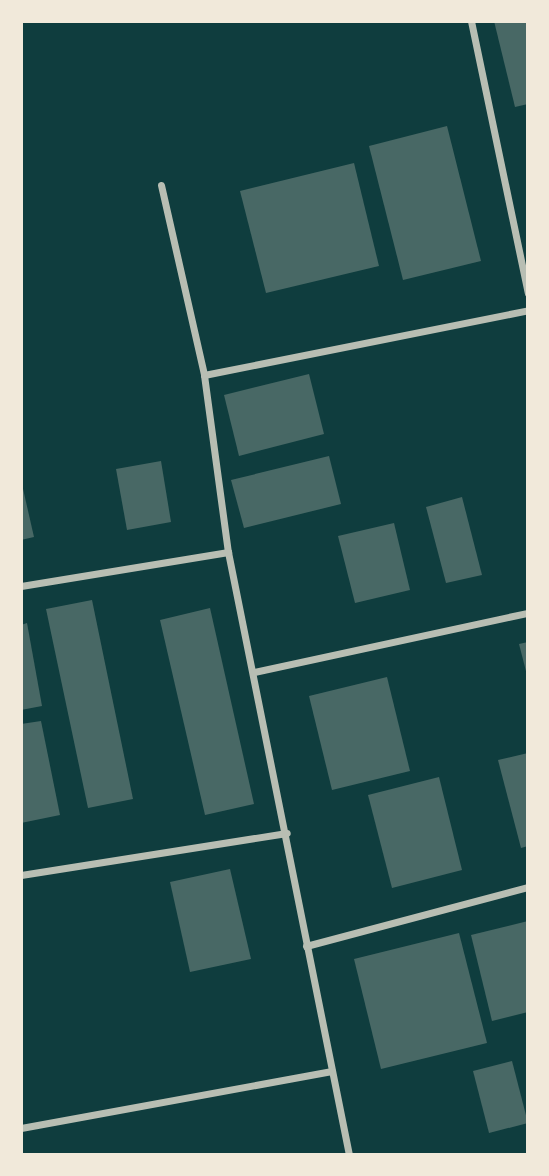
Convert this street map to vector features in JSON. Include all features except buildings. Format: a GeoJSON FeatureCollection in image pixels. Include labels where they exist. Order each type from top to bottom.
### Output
{"type":"FeatureCollection","features":[{"type":"Feature","properties":{"kind":"street"},"geometry":{"type":"LineString","coordinates":[[471,21],[528,293]]}},
{"type":"Feature","properties":{"kind":"street"},"geometry":{"type":"LineString","coordinates":[[161,185],[204,375],[228,552],[287,833],[306,946],[349,1155]]}},
{"type":"Feature","properties":{"kind":"street"},"geometry":{"type":"LineString","coordinates":[[204,375],[528,310]]}},
{"type":"Feature","properties":{"kind":"street"},"geometry":{"type":"LineString","coordinates":[[21,586],[228,552]]}},
{"type":"Feature","properties":{"kind":"street"},"geometry":{"type":"LineString","coordinates":[[254,672],[528,613]]}},
{"type":"Feature","properties":{"kind":"street"},"geometry":{"type":"LineString","coordinates":[[21,875],[287,833]]}},
{"type":"Feature","properties":{"kind":"street"},"geometry":{"type":"LineString","coordinates":[[306,946],[528,887]]}},
{"type":"Feature","properties":{"kind":"street"},"geometry":{"type":"LineString","coordinates":[[21,1128],[332,1071]]}}]}
